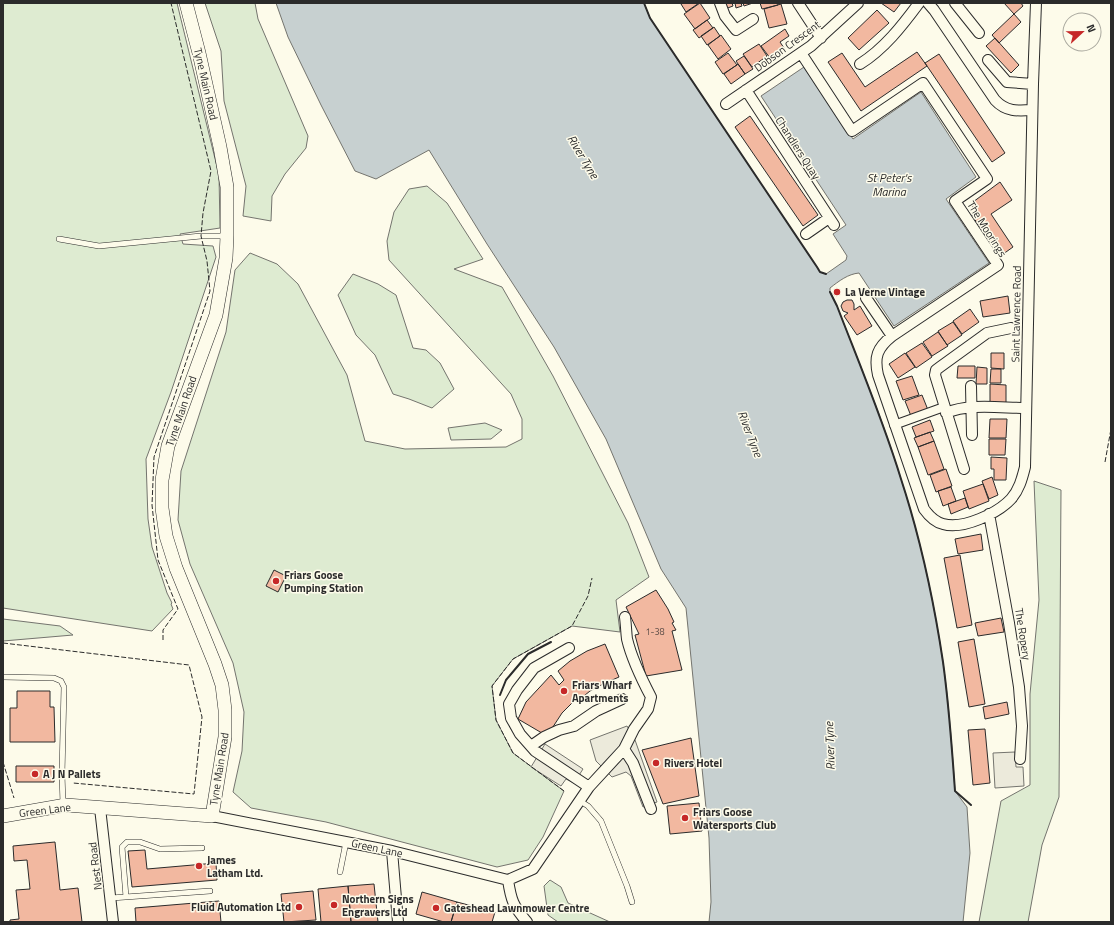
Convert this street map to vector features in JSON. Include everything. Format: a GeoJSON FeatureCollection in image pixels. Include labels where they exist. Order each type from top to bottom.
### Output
{"type":"FeatureCollection","features":[{"type":"Feature","properties":{"kind":"street","name":"Tyne Main Road"},"geometry":{"type":"LineString","coordinates":[[186,3],[220,147],[227,187],[226,258],[216,315],[168,446],[162,480],[162,508],[166,536],[176,568],[222,685],[226,710],[225,737],[212,816]]}},
{"type":"Feature","properties":{"kind":"street"},"geometry":{"type":"LineString","coordinates":[[720,3],[725,16],[736,30],[753,19]]}},
{"type":"Feature","properties":{"kind":"street"},"geometry":{"type":"LineString","coordinates":[[798,3],[821,38]]}},
{"type":"Feature","properties":{"kind":"street","name":"Dobson Crescent"},"geometry":{"type":"LineString","coordinates":[[726,104],[821,38],[858,3]]}},
{"type":"Feature","properties":{"kind":"street"},"geometry":{"type":"LineString","coordinates":[[860,64],[881,48],[891,38],[919,3]]}},
{"type":"Feature","properties":{"kind":"street"},"geometry":{"type":"LineString","coordinates":[[928,3],[999,105],[1009,110],[1032,110]]}},
{"type":"Feature","properties":{"kind":"street"},"geometry":{"type":"LineString","coordinates":[[956,3],[980,33]]}},
{"type":"Feature","properties":{"kind":"street","name":"Saint Lawrence Road"},"geometry":{"type":"LineString","coordinates":[[989,514],[1009,501],[1017,491],[1021,484],[1025,468],[1032,110],[1036,3]]}},
{"type":"Feature","properties":{"kind":"street","name":"The Moorings"},"geometry":{"type":"LineString","coordinates":[[801,53],[852,131],[923,83],[987,179],[955,201],[998,265],[892,336],[880,348],[876,361],[878,376],[920,502],[928,514],[943,524],[956,525],[971,522],[989,514]]}},
{"type":"Feature","properties":{"kind":"street"},"geometry":{"type":"LineString","coordinates":[[988,60],[1007,82],[1033,84]]}},
{"type":"Feature","properties":{"kind":"street","name":"Chandlers Quay"},"geometry":{"type":"LineString","coordinates":[[746,90],[832,221],[806,234]]}},
{"type":"Feature","properties":{"kind":"street"},"geometry":{"type":"LineString","coordinates":[[866,298],[892,336]]}},
{"type":"Feature","properties":{"kind":"street"},"geometry":{"type":"LineString","coordinates":[[964,469],[935,379],[936,370],[987,333],[1011,328]]}},
{"type":"Feature","properties":{"kind":"street"},"geometry":{"type":"LineString","coordinates":[[971,386],[972,435]]}},
{"type":"Feature","properties":{"kind":"street"},"geometry":{"type":"LineString","coordinates":[[894,425],[945,410],[972,407],[1026,408]]}},
{"type":"Feature","properties":{"kind":"street","name":"The Ropery"},"geometry":{"type":"LineString","coordinates":[[989,514],[1009,624],[1018,687],[1022,726],[1020,759]]}},
{"type":"Feature","properties":{"kind":"street"},"geometry":{"type":"LineString","coordinates":[[527,922],[517,910],[510,898],[508,880],[533,869],[589,787],[624,749],[634,729],[648,709],[651,697],[638,673],[627,636],[625,617]]}},
{"type":"Feature","properties":{"kind":"street"},"geometry":{"type":"LineString","coordinates":[[569,648],[534,668],[517,690],[509,704],[511,718],[520,734],[535,751],[589,787]]}},
{"type":"Feature","properties":{"kind":"street"},"geometry":{"type":"LineString","coordinates":[[531,746],[559,730],[574,726],[596,711],[622,699]]}},
{"type":"Feature","properties":{"kind":"street"},"geometry":{"type":"LineString","coordinates":[[624,749],[633,763],[651,809]]}},
{"type":"Feature","properties":{"kind":"street","name":"Green Lane"},"geometry":{"type":"LineString","coordinates":[[3,816],[63,805],[212,816],[392,851],[508,880]]}},
{"type":"Feature","properties":{"kind":"street","name":"Nest Road"},"geometry":{"type":"LineString","coordinates":[[100,808],[113,922]]}},
{"type":"Feature","properties":{"kind":"street"},"geometry":{"type":"LineString","coordinates":[[392,851],[398,922]]}},
{"type":"Feature","properties":{"kind":"lane"},"geometry":{"type":"LineString","coordinates":[[59,239],[99,246],[201,236],[227,236]]}},
{"type":"Feature","properties":{"kind":"lane"},"geometry":{"type":"LineString","coordinates":[[3,677],[54,678],[60,681],[64,687],[62,774],[63,805]]}},
{"type":"Feature","properties":{"kind":"lane"},"geometry":{"type":"LineString","coordinates":[[580,801],[588,806],[601,821],[632,902]]}},
{"type":"Feature","properties":{"kind":"lane"},"geometry":{"type":"LineString","coordinates":[[126,896],[122,847],[127,842],[140,842],[160,849],[202,848]]}},
{"type":"Feature","properties":{"kind":"lane"},"geometry":{"type":"LineString","coordinates":[[340,872],[346,842]]}},
{"type":"Feature","properties":{"kind":"lane"},"geometry":{"type":"LineString","coordinates":[[111,898],[210,891]]}},
{"type":"Feature","properties":{"kind":"green space"},"geometry":{"type":"Polygon","coordinates":[[[3,3],[177,3],[219,175],[220,228],[180,234],[183,244],[213,246],[216,257],[171,392],[146,459],[148,519],[152,547],[173,609],[152,631],[3,608],[3,3]]]}},
{"type":"Feature","properties":{"kind":"green space"},"geometry":{"type":"Polygon","coordinates":[[[205,3],[255,3],[258,19],[308,136],[306,148],[285,174],[272,196],[271,221],[243,216],[246,186],[224,101],[221,51],[205,3]]]}},
{"type":"Feature","properties":{"kind":"green space"},"geometry":{"type":"Polygon","coordinates":[[[427,186],[447,203],[483,259],[454,269],[502,287],[553,376],[628,523],[649,577],[616,600],[620,632],[572,626],[513,659],[492,686],[496,720],[513,753],[564,791],[543,837],[528,860],[497,867],[326,822],[251,808],[233,792],[242,751],[244,712],[233,663],[190,564],[178,520],[181,471],[226,332],[235,270],[250,253],[277,264],[298,284],[347,375],[365,441],[405,449],[506,447],[522,439],[522,419],[511,394],[389,260],[387,241],[394,212],[409,189],[427,186]]]}},
{"type":"Feature","properties":{"kind":"green space"},"geometry":{"type":"Polygon","coordinates":[[[353,274],[378,284],[396,295],[413,348],[426,350],[440,363],[454,389],[432,408],[393,394],[375,355],[356,335],[338,295],[353,274]]]}},
{"type":"Feature","properties":{"kind":"green space"},"geometry":{"type":"Polygon","coordinates":[[[485,423],[502,430],[491,439],[451,440],[448,428],[485,423]]]}},
{"type":"Feature","properties":{"kind":"green space"},"geometry":{"type":"Polygon","coordinates":[[[1034,481],[1061,490],[1059,797],[1042,845],[1028,922],[979,922],[1001,801],[1030,785],[1030,694],[1039,600],[1034,481]]]}},
{"type":"Feature","properties":{"kind":"green space"},"geometry":{"type":"Polygon","coordinates":[[[3,619],[60,626],[73,635],[3,641],[3,619]]]}},
{"type":"Feature","properties":{"kind":"green space"},"geometry":{"type":"Polygon","coordinates":[[[550,880],[561,887],[568,903],[610,922],[558,922],[548,915],[544,886],[550,880]]]}},
{"type":"Feature","properties":{"kind":"shaded area"},"geometry":{"type":"Polygon","coordinates":[[[627,726],[635,740],[657,802],[643,807],[631,776],[626,772],[612,777],[596,761],[590,740],[627,726]]]}},
{"type":"Feature","properties":{"kind":"shaded area"},"geometry":{"type":"Polygon","coordinates":[[[545,744],[583,769],[574,783],[566,779],[561,786],[531,767],[545,744]]]}},
{"type":"Feature","properties":{"kind":"shaded area"},"geometry":{"type":"Polygon","coordinates":[[[1015,752],[1016,767],[1023,767],[1024,786],[995,788],[993,753],[1015,752]]]}},
{"type":"Feature","properties":{"kind":"water"},"geometry":{"type":"Polygon","coordinates":[[[276,3],[644,3],[650,18],[820,272],[826,274],[846,260],[847,256],[833,234],[846,225],[761,96],[804,67],[853,139],[921,92],[976,177],[946,199],[989,263],[894,326],[859,273],[847,276],[840,280],[830,288],[830,292],[837,306],[879,413],[894,457],[914,523],[931,593],[945,678],[955,791],[967,807],[970,853],[963,922],[709,922],[711,902],[709,838],[686,608],[661,569],[606,439],[554,347],[487,244],[429,150],[376,179],[355,171],[288,37],[276,3]]]}},
{"type":"Feature","properties":{"kind":"building"},"geometry":{"type":"Polygon","coordinates":[[[699,3],[686,12],[681,4],[699,3]]]}},
{"type":"Feature","properties":{"kind":"building"},"geometry":{"type":"Polygon","coordinates":[[[700,3],[710,18],[695,29],[684,14],[700,3]]]}},
{"type":"Feature","properties":{"kind":"building"},"geometry":{"type":"Polygon","coordinates":[[[724,3],[732,3],[733,6],[725,9],[724,3]]]}},
{"type":"Feature","properties":{"kind":"building"},"geometry":{"type":"Polygon","coordinates":[[[735,3],[741,3],[742,6],[736,8],[735,3]]]}},
{"type":"Feature","properties":{"kind":"building"},"geometry":{"type":"Polygon","coordinates":[[[743,3],[753,3],[744,6],[743,3]]]}},
{"type":"Feature","properties":{"kind":"building"},"geometry":{"type":"Polygon","coordinates":[[[760,3],[778,3],[778,5],[762,9],[760,3]]]}},
{"type":"Feature","properties":{"kind":"building"},"geometry":{"type":"Polygon","coordinates":[[[881,3],[901,3],[894,12],[881,3]]]}},
{"type":"Feature","properties":{"kind":"building"},"geometry":{"type":"Polygon","coordinates":[[[1004,3],[1021,3],[1023,6],[1014,14],[1004,3]]]}},
{"type":"Feature","properties":{"kind":"building"},"geometry":{"type":"Polygon","coordinates":[[[781,4],[787,24],[769,28],[764,9],[781,4]]]}},
{"type":"Feature","properties":{"kind":"building"},"geometry":{"type":"Polygon","coordinates":[[[877,10],[889,23],[859,50],[848,38],[877,10]]]}},
{"type":"Feature","properties":{"kind":"building"},"geometry":{"type":"Polygon","coordinates":[[[1014,14],[1021,22],[999,43],[992,35],[1014,14]]]}},
{"type":"Feature","properties":{"kind":"building"},"geometry":{"type":"Polygon","coordinates":[[[707,20],[713,28],[699,38],[693,30],[707,20]]]}},
{"type":"Feature","properties":{"kind":"building"},"geometry":{"type":"Polygon","coordinates":[[[714,27],[720,36],[707,45],[701,36],[714,27]]]}},
{"type":"Feature","properties":{"kind":"building"},"geometry":{"type":"Polygon","coordinates":[[[785,29],[789,36],[780,42],[784,48],[770,58],[761,46],[785,29]]]}},
{"type":"Feature","properties":{"kind":"building"},"geometry":{"type":"Polygon","coordinates":[[[721,35],[731,49],[718,59],[708,45],[721,35]]]}},
{"type":"Feature","properties":{"kind":"building"},"geometry":{"type":"Polygon","coordinates":[[[995,38],[1019,65],[1011,73],[986,46],[995,38]]]}},
{"type":"Feature","properties":{"kind":"building"},"geometry":{"type":"Polygon","coordinates":[[[759,44],[767,56],[752,67],[743,54],[759,44]]]}},
{"type":"Feature","properties":{"kind":"building"},"geometry":{"type":"Polygon","coordinates":[[[917,52],[927,66],[861,111],[828,62],[842,53],[865,87],[917,52]]]}},
{"type":"Feature","properties":{"kind":"building"},"geometry":{"type":"Polygon","coordinates":[[[728,53],[737,65],[723,74],[715,62],[728,53]]]}},
{"type":"Feature","properties":{"kind":"building"},"geometry":{"type":"Polygon","coordinates":[[[939,54],[1005,153],[992,162],[925,63],[939,54]]]}},
{"type":"Feature","properties":{"kind":"building"},"geometry":{"type":"Polygon","coordinates":[[[744,56],[753,69],[745,74],[736,61],[744,56]]]}},
{"type":"Feature","properties":{"kind":"building"},"geometry":{"type":"Polygon","coordinates":[[[738,64],[745,74],[731,84],[724,74],[738,64]]]}},
{"type":"Feature","properties":{"kind":"building"},"geometry":{"type":"Polygon","coordinates":[[[750,116],[818,215],[803,226],[735,127],[750,116]]]}},
{"type":"Feature","properties":{"kind":"building"},"geometry":{"type":"Polygon","coordinates":[[[1000,182],[1012,200],[991,214],[1013,247],[999,257],[972,215],[973,202],[1000,182]]]}},
{"type":"Feature","properties":{"kind":"building","name":"La Verne Vintage"},"geometry":{"type":"Polygon","coordinates":[[[836,288],[840,291],[837,296],[833,294],[836,288]]]}},
{"type":"Feature","properties":{"kind":"building"},"geometry":{"type":"Polygon","coordinates":[[[1008,296],[1010,313],[983,317],[980,301],[1008,296]]]}},
{"type":"Feature","properties":{"kind":"building"},"geometry":{"type":"Polygon","coordinates":[[[852,300],[854,310],[860,306],[872,326],[857,335],[844,316],[848,313],[843,311],[841,306],[843,302],[852,300]]]}},
{"type":"Feature","properties":{"kind":"building"},"geometry":{"type":"Polygon","coordinates":[[[970,309],[979,322],[962,334],[953,321],[970,309]]]}},
{"type":"Feature","properties":{"kind":"building"},"geometry":{"type":"Polygon","coordinates":[[[953,322],[962,335],[947,345],[938,331],[953,322]]]}},
{"type":"Feature","properties":{"kind":"building"},"geometry":{"type":"Polygon","coordinates":[[[938,332],[948,346],[932,356],[923,342],[938,332]]]}},
{"type":"Feature","properties":{"kind":"building"},"geometry":{"type":"Polygon","coordinates":[[[922,343],[932,357],[916,368],[906,353],[922,343]]]}},
{"type":"Feature","properties":{"kind":"building"},"geometry":{"type":"Polygon","coordinates":[[[905,353],[915,367],[898,378],[889,364],[905,353]]]}},
{"type":"Feature","properties":{"kind":"building"},"geometry":{"type":"Polygon","coordinates":[[[991,353],[1004,353],[1004,369],[991,368],[991,353]]]}},
{"type":"Feature","properties":{"kind":"building"},"geometry":{"type":"Polygon","coordinates":[[[958,366],[975,366],[975,378],[957,378],[958,366]]]}},
{"type":"Feature","properties":{"kind":"building"},"geometry":{"type":"Polygon","coordinates":[[[977,367],[987,368],[987,384],[976,384],[977,367]]]}},
{"type":"Feature","properties":{"kind":"building"},"geometry":{"type":"Polygon","coordinates":[[[991,369],[1001,369],[1001,383],[990,383],[991,369]]]}},
{"type":"Feature","properties":{"kind":"building"},"geometry":{"type":"Polygon","coordinates":[[[912,376],[919,395],[903,400],[896,381],[912,376]]]}},
{"type":"Feature","properties":{"kind":"building"},"geometry":{"type":"Polygon","coordinates":[[[990,384],[1006,385],[1006,403],[990,402],[990,384]]]}},
{"type":"Feature","properties":{"kind":"building"},"geometry":{"type":"Polygon","coordinates":[[[922,395],[928,410],[911,416],[905,401],[922,395]]]}},
{"type":"Feature","properties":{"kind":"building"},"geometry":{"type":"Polygon","coordinates":[[[990,419],[1007,419],[1006,438],[989,438],[990,419]]]}},
{"type":"Feature","properties":{"kind":"building"},"geometry":{"type":"Polygon","coordinates":[[[930,420],[934,431],[916,437],[912,427],[930,420]]]}},
{"type":"Feature","properties":{"kind":"building"},"geometry":{"type":"Polygon","coordinates":[[[930,432],[934,441],[918,447],[914,438],[930,432]]]}},
{"type":"Feature","properties":{"kind":"building"},"geometry":{"type":"Polygon","coordinates":[[[989,439],[1006,439],[1005,455],[989,455],[989,439]]]}},
{"type":"Feature","properties":{"kind":"building"},"geometry":{"type":"Polygon","coordinates":[[[934,441],[944,469],[928,475],[918,447],[934,441]]]}},
{"type":"Feature","properties":{"kind":"building"},"geometry":{"type":"Polygon","coordinates":[[[991,457],[1007,458],[1006,480],[994,480],[994,469],[991,469],[991,457]]]}},
{"type":"Feature","properties":{"kind":"building"},"geometry":{"type":"Polygon","coordinates":[[[946,469],[952,486],[936,492],[930,475],[946,469]]]}},
{"type":"Feature","properties":{"kind":"building"},"geometry":{"type":"Polygon","coordinates":[[[992,477],[998,495],[989,499],[982,481],[992,477]]]}},
{"type":"Feature","properties":{"kind":"building"},"geometry":{"type":"Polygon","coordinates":[[[983,484],[989,501],[969,509],[963,491],[983,484]]]}},
{"type":"Feature","properties":{"kind":"building"},"geometry":{"type":"Polygon","coordinates":[[[951,487],[956,501],[943,506],[938,491],[951,487]]]}},
{"type":"Feature","properties":{"kind":"building"},"geometry":{"type":"Polygon","coordinates":[[[965,498],[968,507],[951,514],[948,504],[965,498]]]}},
{"type":"Feature","properties":{"kind":"building"},"geometry":{"type":"Polygon","coordinates":[[[981,534],[983,550],[958,554],[955,539],[981,534]]]}},
{"type":"Feature","properties":{"kind":"building"},"geometry":{"type":"Polygon","coordinates":[[[960,555],[972,625],[957,628],[944,558],[960,555]]]}},
{"type":"Feature","properties":{"kind":"building","name":"Friars Goose Pumping Station"},"geometry":{"type":"Polygon","coordinates":[[[274,570],[286,576],[278,592],[266,586],[274,570]]]}},
{"type":"Feature","properties":{"kind":"building","name":"Friars Wharf Apartments"},"geometry":{"type":"Polygon","coordinates":[[[656,590],[674,622],[672,623],[676,630],[672,631],[682,670],[646,676],[635,635],[639,634],[626,607],[656,590]]]}},
{"type":"Feature","properties":{"kind":"building"},"geometry":{"type":"Polygon","coordinates":[[[1001,618],[1004,632],[978,636],[975,623],[1001,618]]]}},
{"type":"Feature","properties":{"kind":"building"},"geometry":{"type":"Polygon","coordinates":[[[974,639],[985,704],[969,707],[958,642],[974,639]]]}},
{"type":"Feature","properties":{"kind":"building","name":"Friars Wharf Apartments"},"geometry":{"type":"Polygon","coordinates":[[[605,644],[619,677],[590,691],[579,700],[575,695],[572,697],[575,700],[562,713],[547,736],[518,719],[526,702],[551,675],[559,685],[564,680],[558,671],[570,661],[587,651],[605,644]]]}},
{"type":"Feature","properties":{"kind":"building"},"geometry":{"type":"Polygon","coordinates":[[[17,691],[50,691],[50,707],[54,707],[55,742],[10,742],[10,708],[17,708],[17,691]]]}},
{"type":"Feature","properties":{"kind":"building"},"geometry":{"type":"Polygon","coordinates":[[[1007,702],[1009,714],[985,719],[983,707],[1007,702]]]}},
{"type":"Feature","properties":{"kind":"building"},"geometry":{"type":"Polygon","coordinates":[[[985,729],[990,783],[973,785],[968,730],[985,729]]]}},
{"type":"Feature","properties":{"kind":"building"},"geometry":{"type":"Polygon","coordinates":[[[691,738],[699,796],[663,804],[642,750],[691,738]]]}},
{"type":"Feature","properties":{"kind":"building","name":"A J N Pallets"},"geometry":{"type":"Polygon","coordinates":[[[16,766],[54,766],[54,782],[16,782],[16,766]]]}},
{"type":"Feature","properties":{"kind":"building","name":"Friars Goose Watersports Club"},"geometry":{"type":"Polygon","coordinates":[[[699,803],[702,831],[670,834],[667,806],[699,803]]]}},
{"type":"Feature","properties":{"kind":"building"},"geometry":{"type":"Polygon","coordinates":[[[55,842],[60,890],[78,888],[82,922],[10,922],[10,920],[19,919],[16,890],[30,889],[27,860],[14,861],[13,846],[55,842]]]}},
{"type":"Feature","properties":{"kind":"building","name":"James Latham Ltd."},"geometry":{"type":"Polygon","coordinates":[[[145,850],[147,869],[216,863],[217,880],[132,887],[128,851],[145,850]]]}},
{"type":"Feature","properties":{"kind":"building"},"geometry":{"type":"Polygon","coordinates":[[[374,884],[378,922],[351,922],[348,886],[374,884]]]}},
{"type":"Feature","properties":{"kind":"building","name":"Northern Signs Engravers Ltd"},"geometry":{"type":"Polygon","coordinates":[[[348,886],[351,922],[321,922],[318,889],[348,886]]]}},
{"type":"Feature","properties":{"kind":"building","name":"Fluid Automation Ltd"},"geometry":{"type":"Polygon","coordinates":[[[313,891],[316,920],[284,922],[281,894],[313,891]]]}},
{"type":"Feature","properties":{"kind":"building","name":"Gateshead Lawnmower Centre"},"geometry":{"type":"Polygon","coordinates":[[[422,892],[457,902],[451,922],[444,922],[416,914],[422,892]]]}},
{"type":"Feature","properties":{"kind":"building"},"geometry":{"type":"Polygon","coordinates":[[[219,901],[221,922],[136,922],[135,908],[219,901]]]}},
{"type":"Feature","properties":{"kind":"building"},"geometry":{"type":"Polygon","coordinates":[[[457,902],[495,912],[492,922],[451,922],[457,902]]]}},
{"type":"Feature","properties":{"kind":"fence"},"geometry":{"type":"LineString","coordinates":[[163,640],[163,630],[178,609],[158,560],[152,505],[154,457],[210,291],[207,261],[201,236],[203,213],[211,171],[171,3]]}},
{"type":"Feature","properties":{"kind":"fence"},"geometry":{"type":"LineString","coordinates":[[1105,462],[1111,429]]}},
{"type":"Feature","properties":{"kind":"fence"},"geometry":{"type":"LineString","coordinates":[[564,791],[513,753],[496,720],[492,686],[513,659],[572,626],[588,596],[592,578]]}},
{"type":"Feature","properties":{"kind":"fence"},"geometry":{"type":"LineString","coordinates":[[3,643],[189,665],[202,717],[194,794],[73,783]]}},
{"type":"Feature","properties":{"kind":"fence"},"geometry":{"type":"LineString","coordinates":[[3,762],[14,798]]}},
{"type":"Feature","properties":{"kind":"wall"},"geometry":{"type":"LineString","coordinates":[[644,3],[650,18],[820,272],[826,274]]}},
{"type":"Feature","properties":{"kind":"wall"},"geometry":{"type":"LineString","coordinates":[[830,292],[837,306],[879,413],[908,501],[931,593],[943,662],[949,710],[955,791],[971,805]]}},
{"type":"Feature","properties":{"kind":"wall"},"geometry":{"type":"LineString","coordinates":[[500,695],[506,680],[528,654],[551,642]]}},
{"type":"Feature","properties":{"kind":"place","name":"La Verne Vintage"},"geometry":{"type":"Point","coordinates":[837,292]}},
{"type":"Feature","properties":{"kind":"place","name":"Friars Goose Pumping Station"},"geometry":{"type":"Point","coordinates":[276,581]}},
{"type":"Feature","properties":{"kind":"place","name":"Friars Wharf Apartments"},"geometry":{"type":"Point","coordinates":[564,691]}},
{"type":"Feature","properties":{"kind":"place","name":"Rivers Hotel"},"geometry":{"type":"Point","coordinates":[656,763]}},
{"type":"Feature","properties":{"kind":"place","name":"A J N Pallets"},"geometry":{"type":"Point","coordinates":[35,774]}},
{"type":"Feature","properties":{"kind":"place","name":"Friars Goose Watersports Club"},"geometry":{"type":"Point","coordinates":[685,818]}},
{"type":"Feature","properties":{"kind":"place","name":"James Latham Ltd."},"geometry":{"type":"Point","coordinates":[199,866]}},
{"type":"Feature","properties":{"kind":"place","name":"Northern Signs Engravers Ltd"},"geometry":{"type":"Point","coordinates":[334,905]}},
{"type":"Feature","properties":{"kind":"place","name":"Fluid Automation Ltd"},"geometry":{"type":"Point","coordinates":[299,907]}},
{"type":"Feature","properties":{"kind":"place","name":"Gateshead Lawnmower Centre"},"geometry":{"type":"Point","coordinates":[436,908]}},
{"type":"Feature","properties":{"kind":"water label","name":"River Tyne"},"geometry":{"type":"Point","coordinates":[583,157]}},
{"type":"Feature","properties":{"kind":"water label","name":"St Peter's Marina"},"geometry":{"type":"Point","coordinates":[889,185]}},
{"type":"Feature","properties":{"kind":"water label","name":"River Tyne"},"geometry":{"type":"Point","coordinates":[750,434]}},
{"type":"Feature","properties":{"kind":"water label","name":"River Tyne"},"geometry":{"type":"Point","coordinates":[830,746]}}]}
